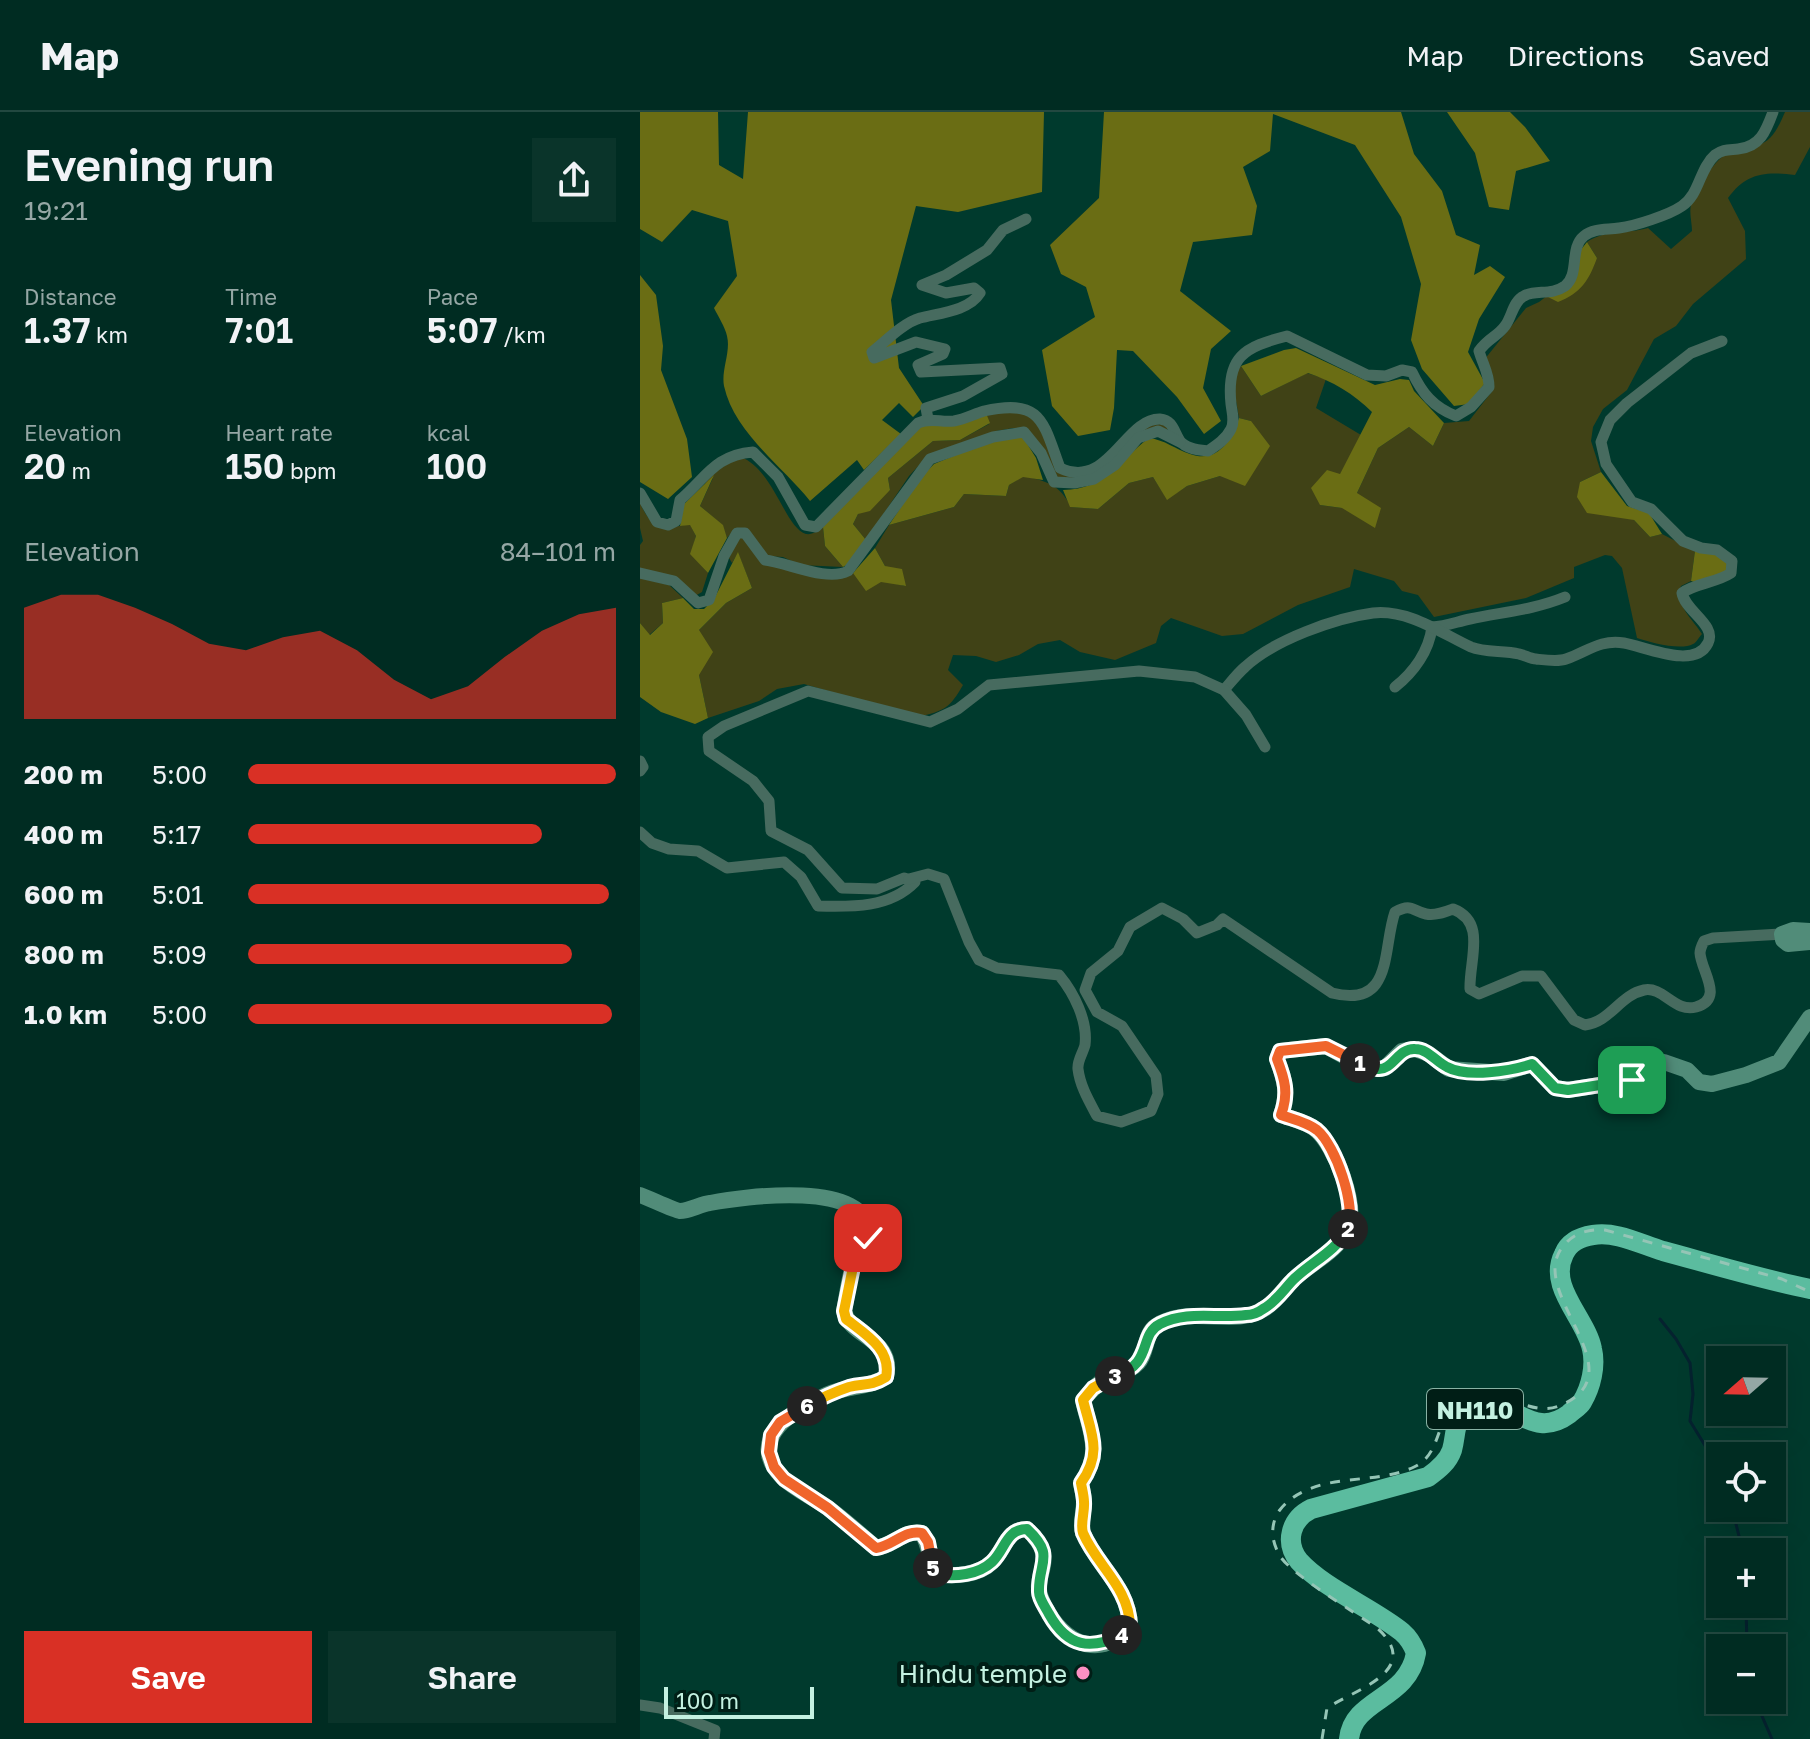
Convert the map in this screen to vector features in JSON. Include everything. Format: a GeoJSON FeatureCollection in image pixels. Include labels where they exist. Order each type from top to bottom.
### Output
{"type":"FeatureCollection","features":[{"type":"Feature","properties":{"kind":"highway","name":"NH110"},"geometry":{"type":"LineString","coordinates":[[1349,1739],[1358,1717],[1407,1680],[1414,1667],[1416,1653],[1403,1633],[1301,1562],[1291,1542],[1295,1523],[1301,1514],[1311,1509],[1428,1477],[1442,1467],[1452,1451],[1454,1429],[1459,1419],[1477,1408],[1488,1405],[1500,1408],[1539,1424],[1560,1420],[1581,1404],[1592,1374],[1593,1355],[1587,1332],[1561,1283],[1560,1263],[1569,1245],[1593,1235],[1613,1235],[1810,1289]]}},
{"type":"Feature","properties":{"kind":"main road"},"geometry":{"type":"LineString","coordinates":[[1810,931],[1793,930],[1782,934],[1788,944],[1810,942]]}},
{"type":"Feature","properties":{"kind":"main road"},"geometry":{"type":"LineString","coordinates":[[640,1195],[680,1211],[710,1202],[789,1193],[831,1198],[850,1206],[861,1216],[868,1238],[854,1262],[844,1311],[846,1319],[877,1344],[888,1367],[886,1377],[872,1386],[854,1386],[828,1394],[780,1422],[771,1435],[769,1452],[774,1467],[784,1479],[828,1508],[876,1548],[885,1547],[914,1531],[922,1533],[928,1542],[931,1564],[937,1574],[952,1576],[983,1569],[993,1562],[1010,1535],[1018,1529],[1027,1529],[1043,1549],[1039,1594],[1052,1619],[1064,1634],[1082,1645],[1097,1645],[1123,1635],[1130,1626],[1130,1618],[1115,1579],[1098,1562],[1093,1547],[1082,1531],[1084,1500],[1081,1483],[1090,1471],[1094,1457],[1093,1431],[1083,1400],[1106,1379],[1135,1366],[1143,1356],[1148,1333],[1156,1325],[1178,1316],[1247,1315],[1262,1311],[1302,1272],[1334,1249],[1349,1227],[1352,1215],[1350,1199],[1326,1143],[1317,1130],[1281,1115],[1287,1087],[1277,1059],[1280,1051],[1326,1046],[1351,1060],[1378,1069],[1385,1068],[1402,1051],[1415,1049],[1429,1054],[1449,1069],[1504,1073],[1532,1064],[1555,1088],[1568,1090],[1632,1080],[1664,1062],[1687,1070],[1699,1082],[1712,1084],[1779,1062],[1810,1017]]}},
{"type":"Feature","properties":{"kind":"street"},"geometry":{"type":"LineString","coordinates":[[640,573],[674,581],[698,603],[709,600],[724,556],[737,533],[745,533],[765,560],[785,562],[802,570],[840,575],[848,571],[930,459],[993,437],[1024,432],[1041,453],[1054,482],[1074,483],[1094,479],[1115,465],[1138,438],[1158,431],[1195,449],[1208,451],[1221,442],[1231,428],[1231,370],[1239,357],[1253,348],[1287,336],[1367,375],[1386,376],[1402,370],[1412,372],[1420,388],[1435,405],[1456,416],[1471,407],[1489,387],[1489,374],[1479,351],[1487,339],[1508,324],[1518,300],[1526,294],[1550,293],[1567,285],[1574,271],[1581,238],[1593,231],[1621,228],[1681,207],[1692,197],[1714,156],[1725,149],[1752,146],[1761,138],[1773,112]]}},
{"type":"Feature","properties":{"kind":"street"},"geometry":{"type":"LineString","coordinates":[[928,419],[926,408],[963,396],[1002,374],[1000,368],[921,372],[918,365],[943,354],[945,349],[916,342],[874,358],[872,352],[915,319],[956,309],[976,299],[980,293],[974,288],[946,293],[922,285],[946,275],[987,250],[1003,230],[1026,219]]}},
{"type":"Feature","properties":{"kind":"street"},"geometry":{"type":"LineString","coordinates":[[1224,690],[1246,665],[1273,648],[1340,620],[1376,613],[1407,618],[1432,627],[1473,648],[1533,659],[1564,660],[1603,642],[1622,643],[1670,655],[1693,656],[1703,652],[1710,639],[1710,631],[1684,603],[1682,593],[1731,573],[1732,561],[1717,550],[1683,541],[1651,509],[1632,502],[1606,464],[1601,442],[1610,420],[1627,403],[1691,353],[1722,341]]}},
{"type":"Feature","properties":{"kind":"street"},"geometry":{"type":"LineString","coordinates":[[640,493],[657,522],[668,525],[676,521],[680,500],[700,483],[707,471],[731,456],[753,452],[778,477],[805,525],[816,527],[918,423],[928,419],[956,421],[984,411],[1008,408],[1030,410],[1039,417],[1060,468],[1068,472],[1100,466],[1114,455],[1128,436],[1155,419],[1165,419],[1172,425],[1181,443]]}},
{"type":"Feature","properties":{"kind":"street"},"geometry":{"type":"LineString","coordinates":[[1432,627],[1540,607],[1565,597]]}},
{"type":"Feature","properties":{"kind":"street"},"geometry":{"type":"LineString","coordinates":[[1395,687],[1421,658],[1431,637],[1432,627]]}},
{"type":"Feature","properties":{"kind":"street"},"geometry":{"type":"LineString","coordinates":[[640,832],[652,843],[669,849],[698,851],[727,868],[784,862],[801,877],[818,906],[848,907],[885,901],[906,892],[915,882],[904,878],[877,889],[842,888],[808,850],[771,831],[769,801],[753,781],[709,751],[708,737],[724,726],[808,691],[930,722],[958,709],[989,685],[1139,671],[1195,677],[1224,690],[1246,715],[1265,747]]}},
{"type":"Feature","properties":{"kind":"street"},"geometry":{"type":"LineString","coordinates":[[640,761],[643,767],[640,771]]}},
{"type":"Feature","properties":{"kind":"street"},"geometry":{"type":"LineString","coordinates":[[909,879],[928,874],[944,879],[979,960],[997,968],[1059,975],[1072,990],[1084,1027],[1085,1045],[1077,1066],[1085,1093],[1097,1116],[1121,1122],[1151,1111],[1158,1094],[1156,1076],[1122,1026],[1097,1012],[1085,990],[1091,973],[1118,951],[1130,927],[1162,908],[1183,919],[1197,933],[1217,925],[1223,919],[1332,993],[1348,997],[1361,995],[1374,987],[1385,970],[1389,928],[1395,912],[1414,908],[1426,914],[1439,914],[1453,909],[1465,913],[1473,927],[1470,989],[1479,994],[1522,976],[1541,976],[1574,1020],[1585,1025],[1604,1019],[1643,990],[1652,990],[1677,1005],[1694,1008],[1705,1003],[1710,994],[1710,984],[1700,953],[1704,941],[1725,936],[1782,934]]}},
{"type":"Feature","properties":{"kind":"street"},"geometry":{"type":"LineString","coordinates":[[640,1705],[660,1708],[715,1730],[714,1739]]}},
{"type":"Feature","properties":{"kind":"shaded area"},"geometry":{"type":"Polygon","coordinates":[[[640,112],[718,112],[719,165],[743,179],[748,112],[1044,112],[1042,192],[958,212],[916,206],[891,300],[899,368],[924,406],[913,417],[899,403],[882,420],[901,434],[864,470],[857,460],[810,501],[748,433],[729,403],[724,386],[728,342],[714,308],[737,276],[728,221],[692,210],[662,242],[640,229],[640,112]]]}},
{"type":"Feature","properties":{"kind":"shaded area"},"geometry":{"type":"Polygon","coordinates":[[[1104,112],[1401,112],[1414,154],[1442,191],[1456,235],[1480,245],[1474,275],[1490,266],[1505,277],[1479,319],[1468,352],[1485,383],[1469,404],[1454,406],[1422,369],[1411,340],[1421,284],[1401,217],[1355,145],[1273,114],[1270,151],[1243,167],[1257,206],[1252,235],[1193,242],[1180,291],[1231,331],[1211,349],[1203,388],[1221,421],[1204,434],[1177,397],[1133,351],[1117,350],[1110,430],[1078,436],[1052,406],[1042,350],[1095,317],[1086,287],[1061,274],[1050,245],[1099,198],[1104,112]]]}},
{"type":"Feature","properties":{"kind":"shaded area"},"geometry":{"type":"Polygon","coordinates":[[[1447,112],[1510,112],[1550,161],[1516,171],[1509,210],[1489,207],[1475,153],[1447,112]]]}},
{"type":"Feature","properties":{"kind":"shaded area"},"geometry":{"type":"Polygon","coordinates":[[[1785,112],[1810,112],[1810,147],[1795,175],[1774,173],[1757,176],[1742,183],[1728,198],[1745,231],[1746,259],[1693,304],[1676,326],[1654,339],[1627,390],[1603,409],[1593,427],[1591,441],[1601,472],[1580,482],[1634,520],[1650,537],[1662,534],[1695,551],[1691,581],[1681,586],[1679,593],[1685,611],[1702,634],[1694,643],[1673,646],[1637,638],[1622,568],[1612,556],[1605,555],[1574,567],[1574,578],[1526,598],[1434,617],[1418,595],[1402,591],[1394,581],[1354,569],[1350,587],[1298,605],[1243,634],[1222,636],[1171,618],[1161,626],[1156,643],[1115,660],[1080,652],[1060,640],[1038,644],[1019,655],[996,662],[976,656],[953,655],[948,670],[963,685],[945,707],[918,717],[804,684],[777,689],[759,701],[708,718],[699,675],[699,630],[726,603],[752,588],[738,553],[732,563],[729,558],[739,537],[746,537],[763,563],[853,573],[905,586],[885,566],[875,548],[889,525],[954,507],[964,494],[1006,496],[1009,485],[1023,476],[1052,485],[1071,507],[1098,509],[1129,483],[1153,477],[1167,499],[1187,486],[1220,476],[1251,421],[1239,418],[1233,384],[1234,373],[1241,366],[1261,396],[1307,373],[1326,379],[1316,408],[1361,435],[1320,505],[1342,508],[1357,493],[1378,448],[1409,427],[1433,446],[1444,423],[1469,421],[1493,390],[1484,360],[1526,308],[1539,302],[1597,258],[1587,242],[1609,233],[1648,228],[1671,249],[1692,231],[1691,205],[1717,162],[1727,154],[1768,140],[1785,112]]]}},
{"type":"Feature","properties":{"kind":"shaded area"},"geometry":{"type":"Polygon","coordinates":[[[1587,242],[1597,258],[1583,285],[1558,302],[1546,296],[1569,288],[1579,252],[1587,242]]]}},
{"type":"Feature","properties":{"kind":"shaded area"},"geometry":{"type":"Polygon","coordinates":[[[640,275],[656,295],[663,346],[661,370],[687,439],[692,477],[668,499],[640,482],[640,275]]]}},
{"type":"Feature","properties":{"kind":"shaded area"},"geometry":{"type":"Polygon","coordinates":[[[1296,348],[1375,385],[1409,380],[1414,391],[1444,423],[1433,446],[1409,427],[1378,448],[1357,493],[1381,508],[1375,528],[1342,508],[1320,505],[1311,488],[1327,470],[1340,474],[1372,412],[1342,389],[1308,373],[1261,396],[1241,366],[1296,348]]]}},
{"type":"Feature","properties":{"kind":"shaded area"},"geometry":{"type":"Polygon","coordinates":[[[1022,412],[1036,420],[1058,469],[1086,472],[1122,441],[1143,428],[1165,424],[1170,430],[1159,428],[1110,463],[1082,476],[1068,478],[1055,478],[1027,430],[1013,428],[996,431],[921,463],[866,540],[853,524],[858,514],[890,490],[888,478],[933,441],[960,440],[989,424],[986,413],[1022,412]]]}},
{"type":"Feature","properties":{"kind":"shaded area"},"geometry":{"type":"Polygon","coordinates":[[[986,413],[990,423],[960,440],[933,441],[888,478],[890,490],[870,511],[858,514],[853,524],[866,540],[843,567],[825,546],[823,527],[912,432],[927,423],[986,413]]]}},
{"type":"Feature","properties":{"kind":"shaded area"},"geometry":{"type":"Polygon","coordinates":[[[1239,418],[1251,421],[1270,446],[1245,486],[1220,476],[1187,486],[1167,500],[1153,477],[1129,483],[1098,509],[1070,507],[1063,490],[1091,485],[1101,479],[1149,438],[1190,454],[1208,456],[1228,442],[1239,418]]]}},
{"type":"Feature","properties":{"kind":"shaded area"},"geometry":{"type":"Polygon","coordinates":[[[1023,437],[1036,458],[1043,480],[1023,477],[1009,485],[1006,496],[964,494],[954,507],[889,525],[921,477],[934,464],[992,440],[1023,437]]]}},
{"type":"Feature","properties":{"kind":"shaded area"},"geometry":{"type":"Polygon","coordinates":[[[741,457],[771,485],[799,530],[808,534],[823,527],[825,546],[843,567],[800,565],[783,557],[766,556],[735,529],[727,538],[722,525],[700,506],[713,478],[705,484],[710,473],[741,457]]]}},
{"type":"Feature","properties":{"kind":"shaded area"},"geometry":{"type":"Polygon","coordinates":[[[1601,472],[1627,506],[1649,513],[1662,534],[1650,537],[1634,520],[1587,513],[1577,497],[1580,482],[1601,472]]]}},
{"type":"Feature","properties":{"kind":"shaded area"},"geometry":{"type":"Polygon","coordinates":[[[714,475],[700,506],[723,525],[727,538],[708,573],[690,554],[696,536],[690,525],[680,526],[684,504],[714,475]]]}},
{"type":"Feature","properties":{"kind":"shaded area"},"geometry":{"type":"Polygon","coordinates":[[[640,503],[654,524],[673,527],[690,524],[696,536],[691,554],[708,573],[702,592],[695,596],[640,569],[640,545],[643,541],[640,503]]]}},
{"type":"Feature","properties":{"kind":"shaded area"},"geometry":{"type":"Polygon","coordinates":[[[875,548],[885,566],[902,569],[906,586],[881,582],[866,591],[853,573],[875,548]]]}},
{"type":"Feature","properties":{"kind":"shaded area"},"geometry":{"type":"Polygon","coordinates":[[[1695,551],[1715,552],[1728,561],[1726,572],[1700,584],[1691,581],[1695,551]]]}},
{"type":"Feature","properties":{"kind":"shaded area"},"geometry":{"type":"Polygon","coordinates":[[[738,552],[752,588],[726,603],[699,630],[713,652],[699,675],[708,718],[695,724],[661,712],[640,697],[640,623],[650,635],[663,623],[662,603],[683,598],[694,609],[704,609],[714,599],[738,552]]]}},
{"type":"Feature","properties":{"kind":"shaded area"},"geometry":{"type":"Polygon","coordinates":[[[640,578],[669,585],[683,598],[662,603],[663,623],[649,635],[640,623],[640,578]]]}},
{"type":"Feature","properties":{"kind":"waterway"},"geometry":{"type":"LineString","coordinates":[[1660,1319],[1690,1363],[1693,1394],[1690,1421],[1706,1447]]}},
{"type":"Feature","properties":{"kind":"waterway"},"geometry":{"type":"LineString","coordinates":[[1736,1522],[1740,1538]]}},
{"type":"Feature","properties":{"kind":"waterway"},"geometry":{"type":"LineString","coordinates":[[1746,1618],[1747,1634]]}},
{"type":"Feature","properties":{"kind":"waterway"},"geometry":{"type":"LineString","coordinates":[[1761,1714],[1772,1739]]}},
{"type":"Feature","properties":{"kind":"railway"},"geometry":{"type":"LineString","coordinates":[[1322,1739],[1327,1708],[1380,1677],[1393,1656],[1390,1643],[1377,1628],[1286,1564],[1275,1545],[1273,1533],[1276,1516],[1288,1501],[1312,1488],[1392,1474],[1414,1467],[1425,1460],[1432,1450],[1446,1416],[1462,1398],[1487,1394],[1529,1406],[1549,1408],[1559,1406],[1581,1391],[1589,1373],[1586,1352],[1557,1283],[1556,1262],[1570,1239],[1584,1232],[1605,1230],[1782,1279],[1810,1292]]}},
{"type":"Feature","properties":{"kind":"place","name":"Hindu temple"},"geometry":{"type":"Point","coordinates":[1083,1673]}},
{"type":"Feature","properties":{"kind":"route"},"geometry":{"type":"LineString","coordinates":[[868,1238],[854,1262],[844,1311],[846,1319],[877,1344],[884,1355],[888,1367],[886,1377],[872,1386],[854,1386],[828,1394],[780,1422],[771,1435],[769,1452],[774,1467],[784,1479],[828,1508],[876,1548],[885,1547],[914,1531],[922,1533],[928,1542],[931,1564],[937,1574],[952,1576],[983,1569],[993,1562],[1010,1535],[1018,1529],[1027,1529],[1043,1549],[1039,1594],[1052,1619],[1064,1634],[1082,1645],[1097,1645],[1123,1635],[1130,1626],[1130,1618],[1115,1579],[1098,1562],[1093,1547],[1082,1531],[1084,1500],[1081,1483],[1090,1471],[1094,1457],[1093,1431],[1083,1400],[1106,1379],[1135,1366],[1143,1356],[1148,1333],[1156,1325],[1178,1316],[1247,1315],[1262,1311],[1288,1284],[1334,1249],[1349,1227],[1352,1215],[1350,1199],[1326,1143],[1317,1130],[1281,1115],[1287,1087],[1277,1059],[1280,1051],[1326,1046],[1351,1060],[1378,1069],[1385,1068],[1402,1051],[1415,1049],[1429,1054],[1449,1069],[1504,1073],[1532,1064],[1555,1088],[1568,1090],[1632,1080]]}}]}
